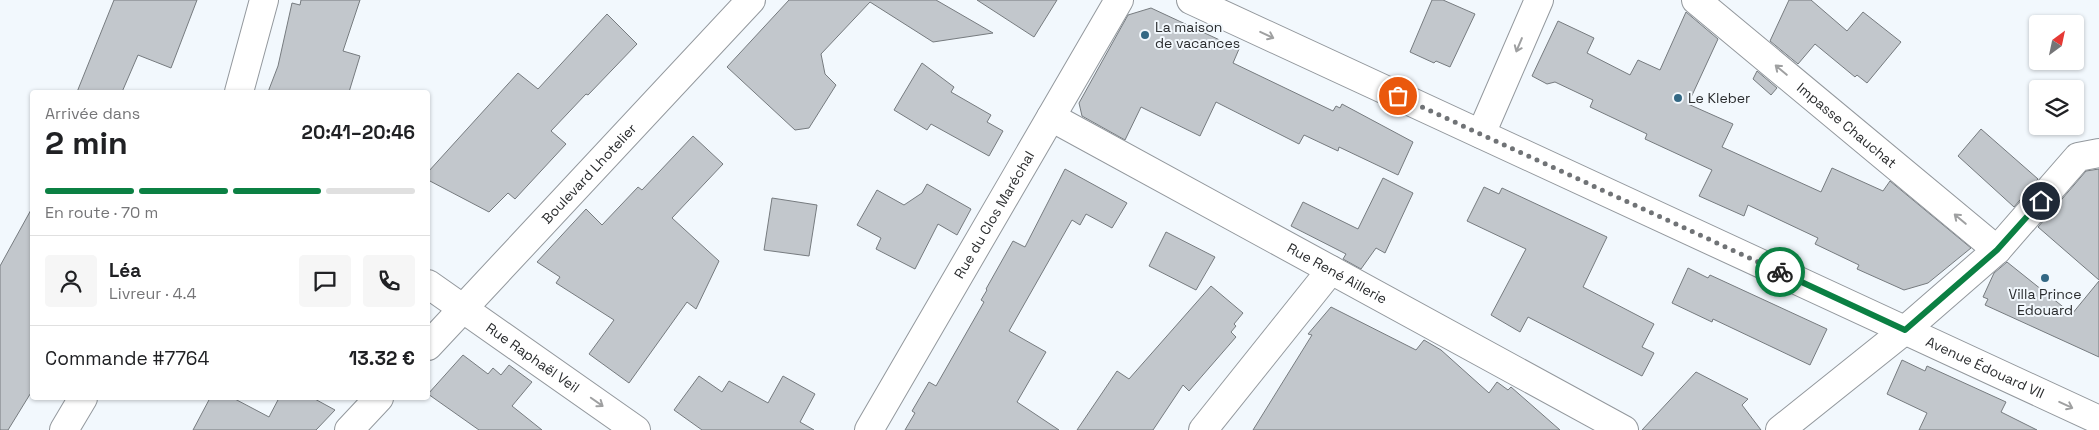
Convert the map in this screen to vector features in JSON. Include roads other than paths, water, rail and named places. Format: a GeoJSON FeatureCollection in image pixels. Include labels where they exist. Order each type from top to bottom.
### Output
{"type":"FeatureCollection","features":[{"type":"Feature","properties":{"kind":"street"},"geometry":{"type":"LineString","coordinates":[[240,90],[264,0]]}},
{"type":"Feature","properties":{"kind":"street","name":"Boulevard Lhotelier"},"geometry":{"type":"LineString","coordinates":[[430,344],[751,0]]}},
{"type":"Feature","properties":{"kind":"street","name":"Rue du Clos Maréchal"},"geometry":{"type":"LineString","coordinates":[[869,430],[1119,0]]}},
{"type":"Feature","properties":{"kind":"street","name":"Avenue Édouard VII"},"geometry":{"type":"LineString","coordinates":[[1192,0],[2099,420]]}},
{"type":"Feature","properties":{"kind":"street"},"geometry":{"type":"LineString","coordinates":[[1481,134],[1539,0]]}},
{"type":"Feature","properties":{"kind":"street","name":"Impasse Chauchat"},"geometry":{"type":"LineString","coordinates":[[1696,0],[1997,250]]}},
{"type":"Feature","properties":{"kind":"street","name":"Rue René Aillerie"},"geometry":{"type":"LineString","coordinates":[[1051,118],[1624,430]]}},
{"type":"Feature","properties":{"kind":"street"},"geometry":{"type":"LineString","coordinates":[[1780,430],[1905,330],[1997,250],[2078,157],[2099,153]]}},
{"type":"Feature","properties":{"kind":"street"},"geometry":{"type":"LineString","coordinates":[[1203,430],[1330,270]]}},
{"type":"Feature","properties":{"kind":"street","name":"Rue Raphaël Veil"},"geometry":{"type":"LineString","coordinates":[[430,285],[636,430]]}},
{"type":"Feature","properties":{"kind":"street"},"geometry":{"type":"LineString","coordinates":[[64,430],[82,400]]}},
{"type":"Feature","properties":{"kind":"street"},"geometry":{"type":"LineString","coordinates":[[349,430],[377,400]]}},
{"type":"Feature","properties":{"kind":"place","name":"La maison de vacances"},"geometry":{"type":"Point","coordinates":[1145,35]}},
{"type":"Feature","properties":{"kind":"place","name":"Le Kleber"},"geometry":{"type":"Point","coordinates":[1678,98]}},
{"type":"Feature","properties":{"kind":"place","name":"Villa Prince Edouard"},"geometry":{"type":"Point","coordinates":[2045,278]}}]}
